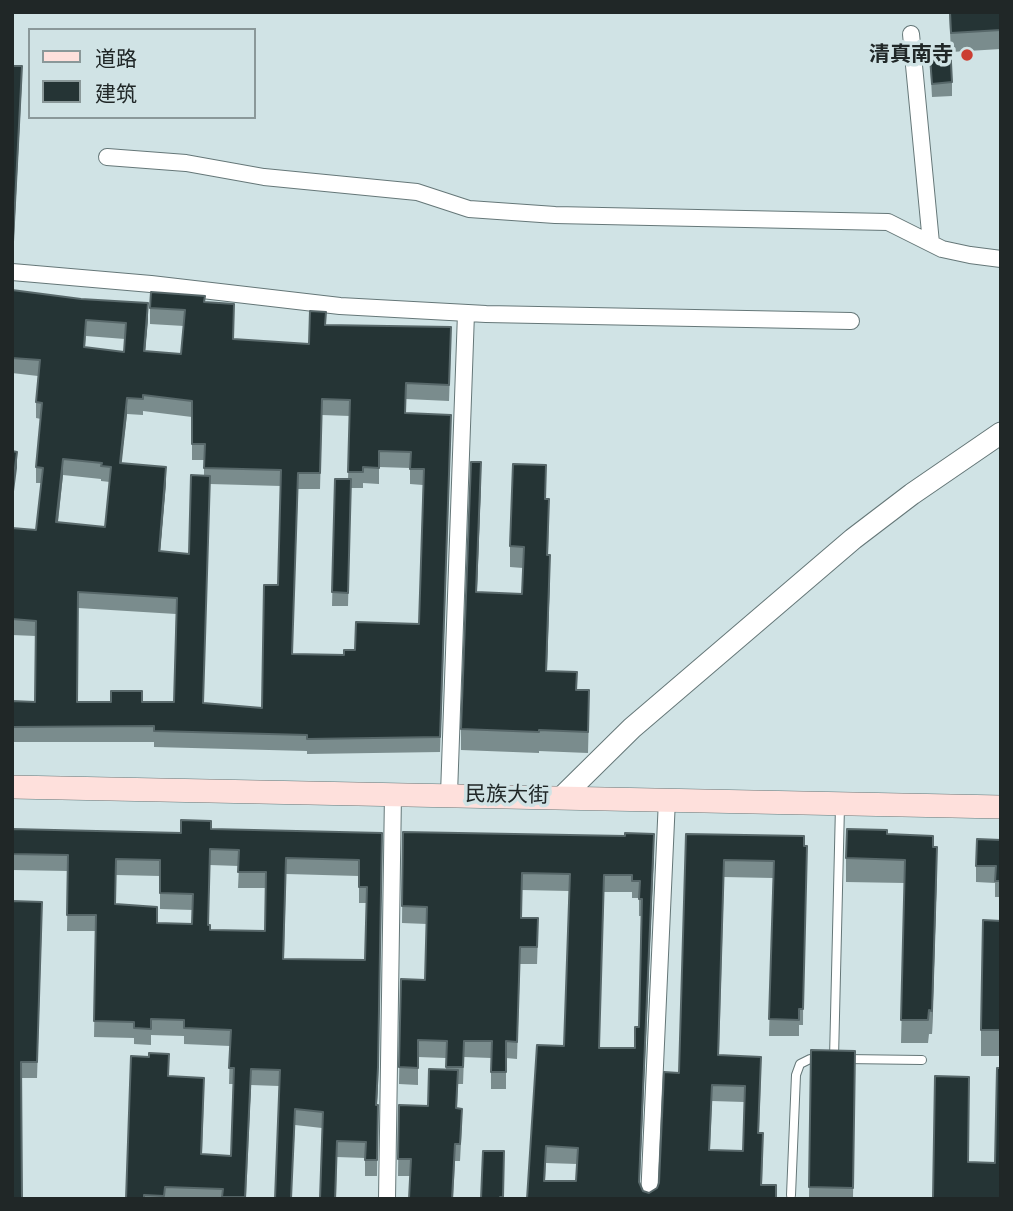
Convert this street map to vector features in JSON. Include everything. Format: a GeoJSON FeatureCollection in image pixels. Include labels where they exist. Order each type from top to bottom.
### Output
{"type":"FeatureCollection","features":[{"type":"Feature","properties":{"kind":"main road","name":"民族大街"},"geometry":{"type":"LineString","coordinates":[[12,787],[563,796],[1001,807]]}},
{"type":"Feature","properties":{"kind":"street"},"geometry":{"type":"LineString","coordinates":[[911,34],[931,243]]}},
{"type":"Feature","properties":{"kind":"street"},"geometry":{"type":"LineString","coordinates":[[107,157],[186,163],[264,177],[417,192],[469,209],[555,215],[888,222],[942,248],[1001,259]]}},
{"type":"Feature","properties":{"kind":"street"},"geometry":{"type":"LineString","coordinates":[[12,272],[151,284],[340,306],[467,313],[851,321]]}},
{"type":"Feature","properties":{"kind":"street"},"geometry":{"type":"LineString","coordinates":[[449,794],[467,313]]}},
{"type":"Feature","properties":{"kind":"street"},"geometry":{"type":"LineString","coordinates":[[563,796],[632,728],[853,539],[912,494],[1001,433]]}},
{"type":"Feature","properties":{"kind":"street"},"geometry":{"type":"LineString","coordinates":[[387,1199],[393,793]]}},
{"type":"Feature","properties":{"kind":"street"},"geometry":{"type":"LineString","coordinates":[[649,1199],[667,799]]}},
{"type":"Feature","properties":{"kind":"lane"},"geometry":{"type":"LineString","coordinates":[[834,1058],[840,803]]}},
{"type":"Feature","properties":{"kind":"lane"},"geometry":{"type":"LineString","coordinates":[[791,1195],[796,1075],[800,1064],[810,1059],[834,1058],[922,1060]]}},
{"type":"Feature","properties":{"kind":"building"},"geometry":{"type":"Polygon","coordinates":[[[950,12],[1001,12],[1001,30],[951,33],[950,12]]]}},
{"type":"Feature","properties":{"kind":"building"},"geometry":{"type":"Polygon","coordinates":[[[950,43],[952,82],[932,84],[929,44],[950,43]]]}},
{"type":"Feature","properties":{"kind":"building"},"geometry":{"type":"Polygon","coordinates":[[[12,66],[22,66],[13,242],[12,242],[12,66]]]}},
{"type":"Feature","properties":{"kind":"building"},"geometry":{"type":"Polygon","coordinates":[[[12,290],[81,299],[148,303],[144,351],[181,354],[185,310],[150,308],[151,292],[205,296],[204,302],[234,304],[233,339],[309,344],[310,311],[326,312],[325,325],[451,327],[449,385],[406,383],[405,413],[451,415],[440,737],[307,739],[307,735],[154,731],[154,726],[12,727],[12,701],[35,702],[36,621],[12,619],[12,528],[36,530],[43,468],[36,467],[42,403],[36,402],[40,360],[12,358],[12,290]],[[86,320],[84,347],[124,352],[126,323],[86,320]],[[143,395],[143,399],[127,398],[120,463],[166,467],[159,551],[189,554],[191,475],[210,476],[203,703],[262,708],[264,585],[278,585],[281,470],[204,468],[205,444],[192,444],[192,401],[143,395]],[[322,399],[320,473],[298,473],[292,654],[344,655],[344,650],[355,650],[356,622],[419,624],[424,469],[410,469],[411,452],[379,451],[379,468],[363,467],[363,472],[348,472],[350,400],[322,399]],[[63,459],[56,522],[105,527],[111,467],[101,466],[102,463],[63,459]],[[78,592],[77,702],[111,702],[111,691],[142,691],[142,702],[174,702],[177,598],[78,592]]]}},
{"type":"Feature","properties":{"kind":"building"},"geometry":{"type":"Polygon","coordinates":[[[12,451],[17,452],[12,491],[12,451]]]}},
{"type":"Feature","properties":{"kind":"building"},"geometry":{"type":"Polygon","coordinates":[[[471,462],[481,462],[476,592],[522,594],[524,547],[510,546],[513,464],[546,465],[545,499],[549,499],[547,555],[550,555],[546,671],[577,672],[576,690],[589,690],[588,732],[461,729],[471,462]]]}},
{"type":"Feature","properties":{"kind":"building"},"geometry":{"type":"Polygon","coordinates":[[[335,479],[351,479],[348,593],[332,592],[335,479]]]}},
{"type":"Feature","properties":{"kind":"building"},"geometry":{"type":"Polygon","coordinates":[[[181,820],[211,821],[211,829],[382,833],[377,1160],[365,1160],[366,1142],[337,1141],[335,1199],[320,1199],[323,1112],[295,1109],[291,1199],[275,1199],[280,1070],[251,1069],[245,1197],[222,1197],[223,1189],[165,1187],[164,1196],[144,1195],[144,1199],[126,1199],[131,1056],[169,1054],[168,1076],[204,1078],[201,1154],[231,1156],[234,1068],[229,1068],[231,1030],[184,1028],[184,1020],[151,1019],[151,1029],[134,1028],[134,1022],[94,1021],[96,915],[67,915],[68,855],[12,854],[12,829],[181,833],[181,820]],[[210,849],[210,930],[265,931],[266,872],[238,872],[239,850],[210,849]],[[286,858],[283,959],[365,960],[367,887],[359,887],[359,860],[286,858]],[[116,859],[115,904],[157,907],[157,923],[192,924],[193,894],[160,893],[160,860],[116,859]]]}},
{"type":"Feature","properties":{"kind":"building"},"geometry":{"type":"Polygon","coordinates":[[[847,829],[887,830],[887,834],[933,836],[933,847],[937,847],[932,1011],[929,1010],[928,1020],[901,1020],[905,860],[846,858],[847,829]]]}},
{"type":"Feature","properties":{"kind":"building"},"geometry":{"type":"Polygon","coordinates":[[[403,832],[625,836],[625,833],[654,834],[639,1182],[643,1191],[649,1193],[657,1188],[659,1183],[664,1072],[679,1073],[686,834],[804,836],[804,846],[807,846],[803,1009],[799,1009],[799,1020],[769,1019],[774,861],[724,860],[718,1055],[761,1057],[758,1133],[763,1133],[761,1185],[776,1185],[776,1199],[527,1199],[537,1045],[564,1046],[570,874],[522,873],[521,918],[538,918],[537,947],[520,947],[517,1042],[506,1041],[506,1072],[491,1072],[492,1041],[464,1041],[463,1067],[446,1067],[447,1041],[418,1040],[418,1068],[399,1067],[401,979],[425,980],[427,907],[402,906],[403,832]],[[604,875],[599,1048],[635,1048],[635,1027],[639,1027],[642,899],[639,899],[640,881],[632,881],[632,875],[604,875]],[[712,1085],[709,1150],[743,1151],[745,1086],[712,1085]],[[546,1146],[544,1181],[576,1181],[578,1148],[546,1146]]]}},
{"type":"Feature","properties":{"kind":"building"},"geometry":{"type":"Polygon","coordinates":[[[977,839],[1001,840],[1001,881],[995,881],[996,866],[976,866],[977,839]]]}},
{"type":"Feature","properties":{"kind":"building"},"geometry":{"type":"Polygon","coordinates":[[[12,901],[42,902],[37,1062],[21,1062],[22,1199],[12,1199],[12,901]]]}},
{"type":"Feature","properties":{"kind":"building"},"geometry":{"type":"Polygon","coordinates":[[[983,920],[1001,921],[1001,1030],[981,1030],[983,920]]]}},
{"type":"Feature","properties":{"kind":"building"},"geometry":{"type":"Polygon","coordinates":[[[811,1050],[855,1051],[853,1188],[809,1187],[811,1050]]]}},
{"type":"Feature","properties":{"kind":"building"},"geometry":{"type":"Polygon","coordinates":[[[997,1068],[1001,1068],[1001,1199],[933,1198],[935,1076],[969,1077],[968,1162],[995,1163],[997,1068]]]}},
{"type":"Feature","properties":{"kind":"building"},"geometry":{"type":"Polygon","coordinates":[[[429,1069],[458,1070],[456,1108],[462,1109],[460,1144],[455,1144],[452,1199],[409,1199],[411,1159],[398,1159],[399,1105],[428,1106],[429,1069]]]}},
{"type":"Feature","properties":{"kind":"building"},"geometry":{"type":"Polygon","coordinates":[[[483,1151],[504,1151],[503,1197],[499,1199],[481,1199],[483,1151]]]}},
{"type":"Feature","properties":{"kind":"place","name":"清真南寺"},"geometry":{"type":"Point","coordinates":[967,55]}}]}
